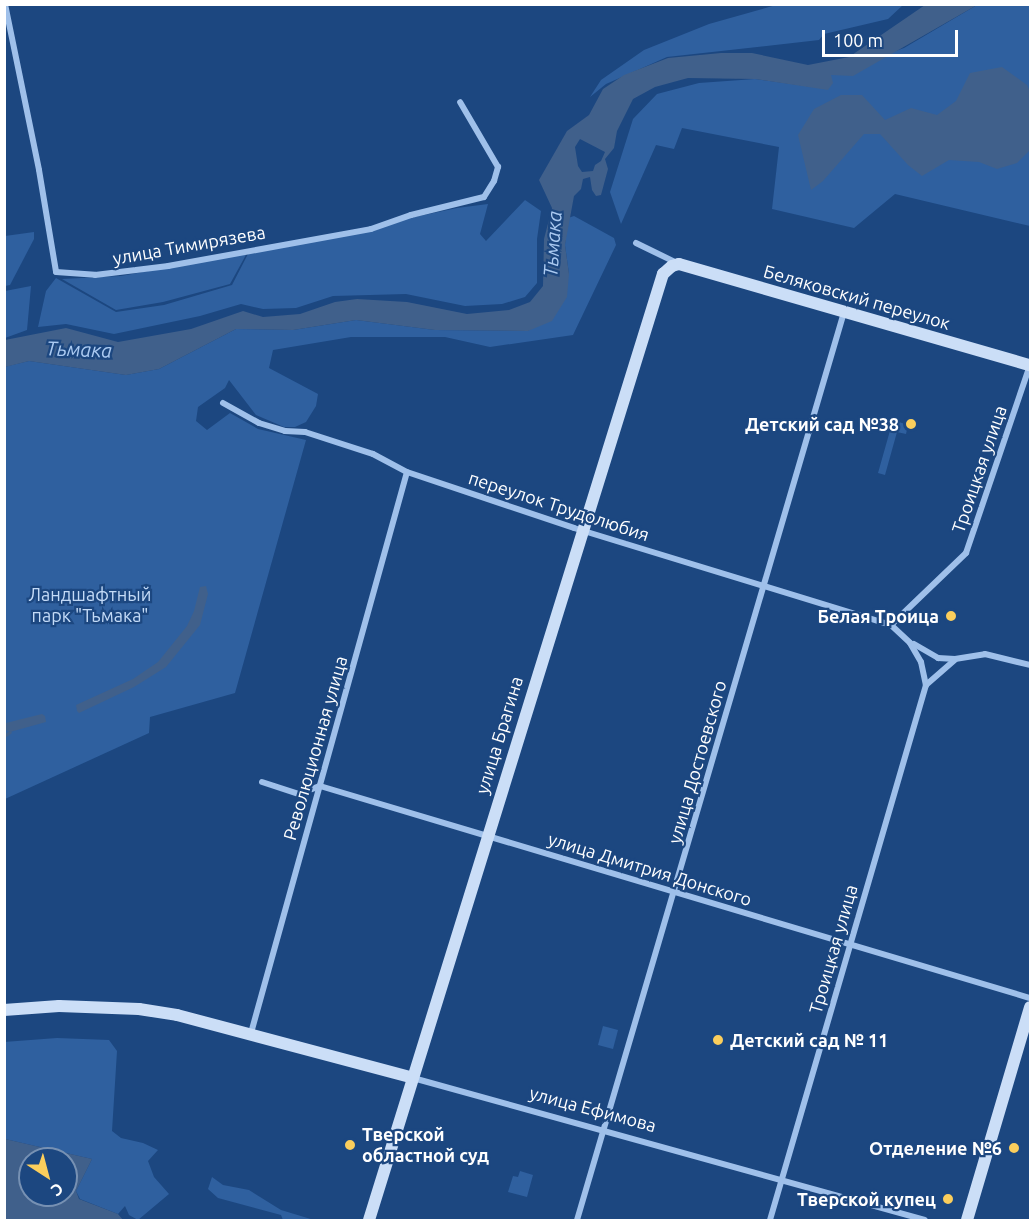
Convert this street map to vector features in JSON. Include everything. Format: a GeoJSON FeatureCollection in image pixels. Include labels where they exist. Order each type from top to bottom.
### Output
{"type":"FeatureCollection","features":[{"type":"Feature","properties":{"kind":"street","name":"улица Тимирязева"},"geometry":{"type":"LineString","coordinates":[[5,4],[41,181],[56,272],[95,275],[168,266],[371,229],[411,214],[484,197],[494,182],[498,167],[460,102]]}},
{"type":"Feature","properties":{"kind":"street"},"geometry":{"type":"LineString","coordinates":[[636,243],[675,264]]}},
{"type":"Feature","properties":{"kind":"street","name":"Беляковский переулок"},"geometry":{"type":"LineString","coordinates":[[675,264],[1030,365]]}},
{"type":"Feature","properties":{"kind":"street","name":"улица Брагина"},"geometry":{"type":"LineString","coordinates":[[369,1221],[660,279],[675,264]]}},
{"type":"Feature","properties":{"kind":"street","name":"улица Достоевского"},"geometry":{"type":"LineString","coordinates":[[577,1221],[844,312]]}},
{"type":"Feature","properties":{"kind":"street","name":"Троицкая улица"},"geometry":{"type":"LineString","coordinates":[[891,625],[966,554],[1030,365]]}},
{"type":"Feature","properties":{"kind":"street","name":"переулок Трудолюбия"},"geometry":{"type":"LineString","coordinates":[[223,403],[259,423],[285,431],[305,432],[373,454],[407,472],[581,530],[891,625]]}},
{"type":"Feature","properties":{"kind":"street","name":"Революционная улица"},"geometry":{"type":"LineString","coordinates":[[251,1033],[407,472]]}},
{"type":"Feature","properties":{"kind":"street"},"geometry":{"type":"LineString","coordinates":[[891,625],[910,643],[938,658],[955,659],[985,654],[1030,665]]}},
{"type":"Feature","properties":{"kind":"street"},"geometry":{"type":"LineString","coordinates":[[910,643],[921,662],[926,685],[955,659]]}},
{"type":"Feature","properties":{"kind":"street","name":"Троицкая улица"},"geometry":{"type":"LineString","coordinates":[[770,1221],[926,685]]}},
{"type":"Feature","properties":{"kind":"street","name":"улица Дмитрия Донского"},"geometry":{"type":"LineString","coordinates":[[262,782],[299,794],[320,786],[1030,998]]}},
{"type":"Feature","properties":{"kind":"street","name":"улица Ефимова"},"geometry":{"type":"LineString","coordinates":[[4,1010],[59,1006],[139,1009],[177,1015],[251,1033],[925,1221]]}},
{"type":"Feature","properties":{"kind":"street"},"geometry":{"type":"LineString","coordinates":[[967,1221],[1030,1007]]}},
{"type":"Feature","properties":{"kind":"green space"},"geometry":{"type":"Polygon","coordinates":[[[776,5],[903,5],[888,19],[824,34],[819,40],[667,57],[606,84],[590,97],[601,80],[644,50],[709,24],[776,5]]]}},
{"type":"Feature","properties":{"kind":"green space"},"geometry":{"type":"Polygon","coordinates":[[[977,5],[1030,5],[1030,226],[895,194],[854,228],[772,209],[779,147],[682,128],[674,149],[656,145],[621,224],[610,192],[633,119],[657,94],[699,83],[755,79],[828,89],[830,75],[904,48],[977,5]]]}},
{"type":"Feature","properties":{"kind":"green space"},"geometry":{"type":"Polygon","coordinates":[[[525,200],[541,211],[537,239],[537,283],[525,297],[502,304],[465,306],[406,294],[333,296],[296,308],[263,309],[241,304],[200,316],[114,334],[66,324],[38,327],[46,291],[56,278],[116,312],[164,305],[232,285],[249,252],[457,208],[488,204],[480,234],[486,241],[525,200]]]}},
{"type":"Feature","properties":{"kind":"green space","name":"Ландшафтный парк \"Тьмака\""},"geometry":{"type":"Polygon","coordinates":[[[574,216],[614,238],[616,245],[573,335],[490,347],[445,337],[351,337],[273,350],[269,368],[318,394],[316,406],[306,422],[295,427],[284,427],[256,415],[229,380],[225,388],[198,407],[196,421],[207,430],[230,413],[258,429],[306,440],[235,693],[150,717],[149,733],[5,799],[4,367],[29,361],[126,375],[159,369],[236,329],[293,330],[356,320],[435,330],[528,331],[569,274],[565,245],[568,218],[574,216]]]}},
{"type":"Feature","properties":{"kind":"green space"},"geometry":{"type":"Polygon","coordinates":[[[34,232],[34,239],[10,285],[5,286],[5,236],[34,232]]]}},
{"type":"Feature","properties":{"kind":"green space"},"geometry":{"type":"Polygon","coordinates":[[[247,253],[230,284],[163,302],[116,310],[62,279],[121,276],[247,253]]]}},
{"type":"Feature","properties":{"kind":"green space"},"geometry":{"type":"Polygon","coordinates":[[[31,286],[27,330],[5,338],[5,291],[31,286]]]}},
{"type":"Feature","properties":{"kind":"green space"},"geometry":{"type":"Polygon","coordinates":[[[893,420],[908,425],[906,434],[897,432],[885,475],[878,473],[893,420]]]}},
{"type":"Feature","properties":{"kind":"green space"},"geometry":{"type":"Polygon","coordinates":[[[603,1026],[618,1030],[613,1049],[598,1045],[603,1026]]]}},
{"type":"Feature","properties":{"kind":"green space"},"geometry":{"type":"Polygon","coordinates":[[[57,1038],[109,1040],[117,1051],[112,1131],[121,1138],[143,1143],[158,1150],[148,1161],[154,1177],[169,1194],[138,1220],[129,1215],[125,1206],[118,1214],[80,1199],[78,1187],[92,1159],[78,1156],[78,1147],[40,1147],[5,1139],[4,1042],[57,1038]]]}},
{"type":"Feature","properties":{"kind":"green space"},"geometry":{"type":"Polygon","coordinates":[[[520,1171],[533,1175],[527,1197],[508,1192],[513,1176],[518,1177],[520,1171]]]}},
{"type":"Feature","properties":{"kind":"green space"},"geometry":{"type":"Polygon","coordinates":[[[212,1177],[223,1185],[249,1190],[281,1210],[314,1220],[283,1220],[281,1215],[218,1198],[208,1189],[212,1177]]]}},
{"type":"Feature","properties":{"kind":"water","name":"Тьмака"},"geometry":{"type":"Polygon","coordinates":[[[925,5],[977,5],[853,76],[831,75],[833,83],[828,90],[755,79],[688,78],[655,87],[633,99],[617,131],[614,148],[605,159],[608,169],[601,195],[596,196],[592,190],[590,177],[583,179],[581,189],[574,196],[565,245],[569,274],[567,297],[552,321],[528,331],[435,330],[356,320],[293,330],[236,329],[159,369],[126,375],[29,361],[5,367],[5,340],[66,328],[118,342],[191,329],[243,311],[263,317],[300,314],[335,302],[357,299],[407,302],[467,314],[509,310],[530,302],[543,286],[544,239],[552,208],[539,180],[567,131],[589,115],[603,89],[624,75],[668,58],[721,53],[752,53],[808,65],[849,57],[925,5]],[[580,139],[575,147],[578,166],[582,172],[593,171],[605,152],[580,139]]]}},
{"type":"Feature","properties":{"kind":"water"},"geometry":{"type":"Polygon","coordinates":[[[1002,67],[1027,85],[1030,91],[1030,150],[1017,163],[997,169],[979,162],[949,160],[922,176],[908,165],[880,134],[864,134],[823,181],[811,190],[798,135],[814,109],[841,95],[862,95],[885,120],[911,108],[937,115],[956,101],[970,73],[1002,67]]]}},
{"type":"Feature","properties":{"kind":"water"},"geometry":{"type":"Polygon","coordinates":[[[206,586],[208,594],[200,625],[166,667],[134,687],[79,713],[77,711],[76,705],[133,679],[158,662],[187,626],[194,611],[200,587],[206,586]]]}},
{"type":"Feature","properties":{"kind":"water"},"geometry":{"type":"Polygon","coordinates":[[[42,714],[46,722],[10,732],[6,730],[6,723],[42,714]]]}},
{"type":"Feature","properties":{"kind":"water"},"geometry":{"type":"Polygon","coordinates":[[[5,1139],[40,1147],[18,1147],[18,1207],[78,1207],[78,1196],[79,1199],[118,1214],[123,1220],[5,1220],[5,1139]]]}},
{"type":"Feature","properties":{"kind":"water"},"geometry":{"type":"Polygon","coordinates":[[[78,1156],[92,1159],[78,1187],[78,1156]]]}},
{"type":"Feature","properties":{"kind":"waterway"},"geometry":{"type":"LineString","coordinates":[[4,736],[10,732]]}},
{"type":"Feature","properties":{"kind":"place","name":"Детский сад №38"},"geometry":{"type":"Point","coordinates":[911,424]}},
{"type":"Feature","properties":{"kind":"place","name":"Белая Троица"},"geometry":{"type":"Point","coordinates":[951,616]}},
{"type":"Feature","properties":{"kind":"place","name":"Детский сад № 11"},"geometry":{"type":"Point","coordinates":[718,1040]}},
{"type":"Feature","properties":{"kind":"place","name":"Тверской областной суд"},"geometry":{"type":"Point","coordinates":[350,1145]}},
{"type":"Feature","properties":{"kind":"place","name":"Отделение №6"},"geometry":{"type":"Point","coordinates":[1014,1148]}},
{"type":"Feature","properties":{"kind":"place","name":"Тверской купец"},"geometry":{"type":"Point","coordinates":[948,1199]}}]}
